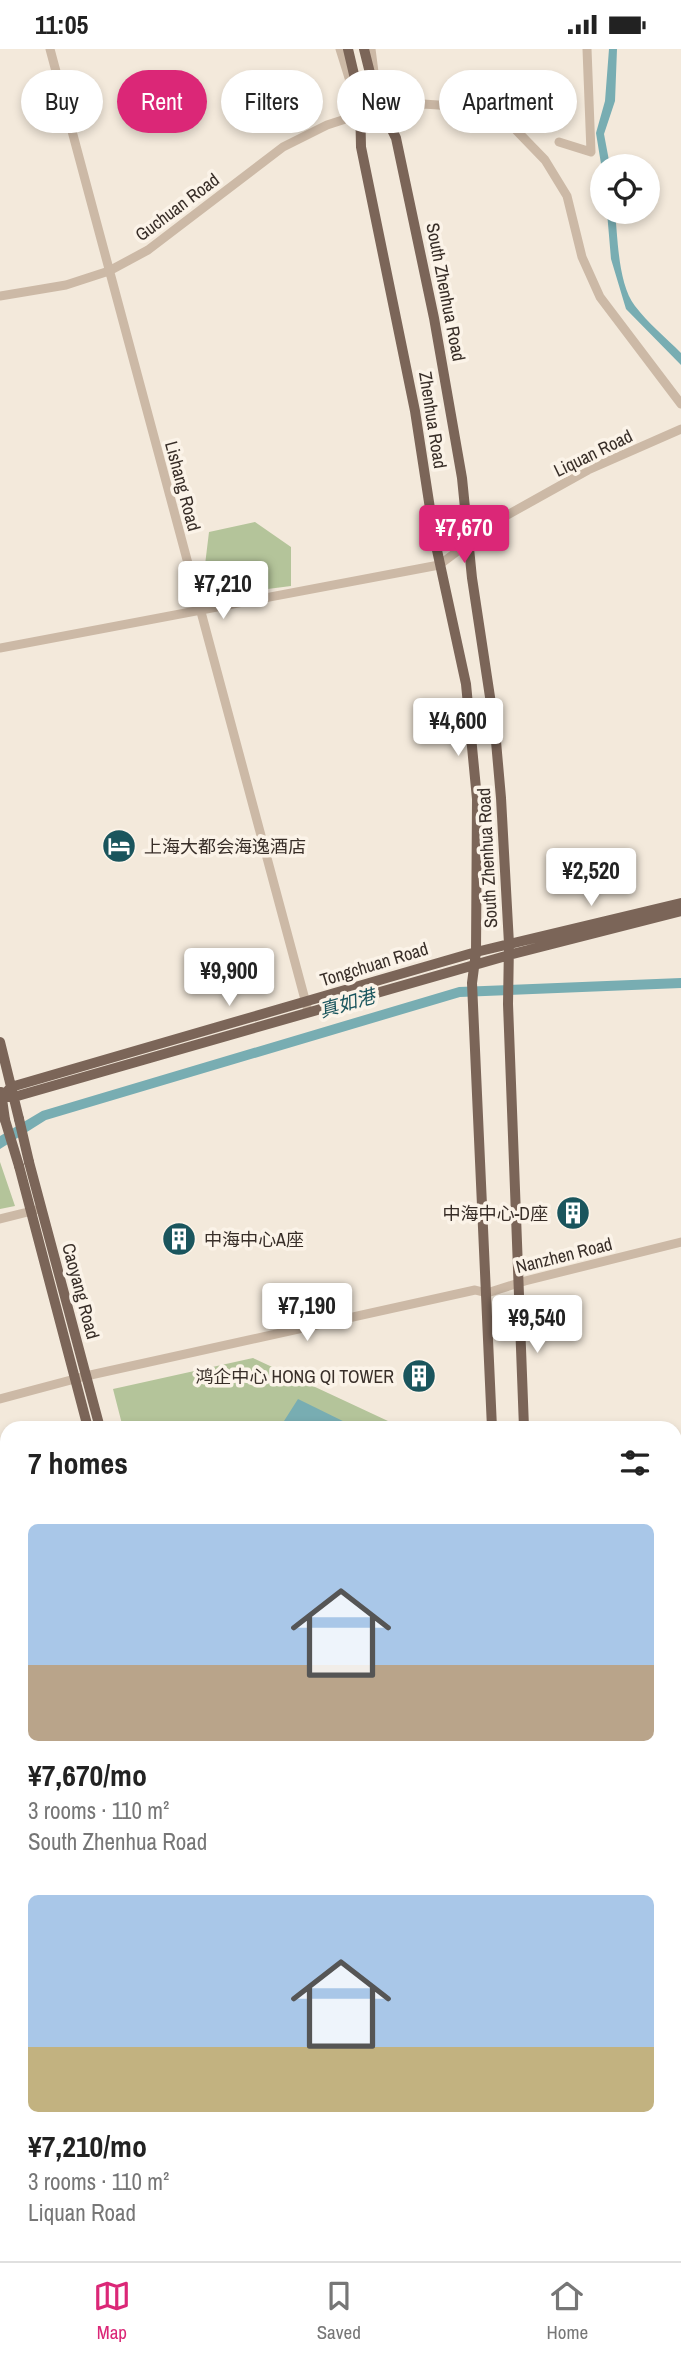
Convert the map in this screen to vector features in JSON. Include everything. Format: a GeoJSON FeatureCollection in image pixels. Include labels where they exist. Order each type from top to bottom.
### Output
{"type":"FeatureCollection","features":[{"type":"Feature","properties":{"kind":"main road","name":"Zhenhua Road"},"geometry":{"type":"LineString","coordinates":[[348,49],[353,70]]}},
{"type":"Feature","properties":{"kind":"main road","name":"South Zhenhua Road"},"geometry":{"type":"LineString","coordinates":[[364,49],[369,70]]}},
{"type":"Feature","properties":{"kind":"main road","name":"Zhenhua Road"},"geometry":{"type":"LineString","coordinates":[[361,133],[361,147],[415,411],[439,565],[466,684],[477,799],[475,966]]}},
{"type":"Feature","properties":{"kind":"main road","name":"South Zhenhua Road"},"geometry":{"type":"LineString","coordinates":[[394,133],[434,319],[462,478],[472,578],[495,730],[509,949],[508,1004],[524,1421]]}},
{"type":"Feature","properties":{"kind":"main road","name":"Tongchuan Road"},"geometry":{"type":"LineString","coordinates":[[307,1007],[475,966],[509,949],[681,902]]}},
{"type":"Feature","properties":{"kind":"main road","name":"Tongchuan Road"},"geometry":{"type":"LineString","coordinates":[[5,1094],[307,1007],[476,952],[509,949],[681,911]]}},
{"type":"Feature","properties":{"kind":"main road"},"geometry":{"type":"LineString","coordinates":[[475,966],[472,983],[492,1421]]}},
{"type":"Feature","properties":{"kind":"main road"},"geometry":{"type":"LineString","coordinates":[[0,1042],[5,1120],[24,1164]]}},
{"type":"Feature","properties":{"kind":"main road"},"geometry":{"type":"LineString","coordinates":[[5,1094],[19,1119],[24,1164]]}},
{"type":"Feature","properties":{"kind":"main road","name":"Caoyang Road"},"geometry":{"type":"LineString","coordinates":[[24,1164],[81,1378],[97,1421]]}},
{"type":"Feature","properties":{"kind":"main road","name":"Caoyang Road"},"geometry":{"type":"LineString","coordinates":[[81,1378],[87,1421]]}},
{"type":"Feature","properties":{"kind":"street","name":"Lishang Road"},"geometry":{"type":"LineString","coordinates":[[50,49],[307,1007]]}},
{"type":"Feature","properties":{"kind":"street"},"geometry":{"type":"LineString","coordinates":[[340,49],[346,70]]}},
{"type":"Feature","properties":{"kind":"street"},"geometry":{"type":"LineString","coordinates":[[372,49],[374,70]]}},
{"type":"Feature","properties":{"kind":"street"},"geometry":{"type":"LineString","coordinates":[[559,142],[591,152],[587,49]]}},
{"type":"Feature","properties":{"kind":"street"},"geometry":{"type":"LineString","coordinates":[[425,104],[468,107],[511,125],[545,160],[566,196],[582,257],[600,297],[681,404]]}},
{"type":"Feature","properties":{"kind":"street","name":"Guchuan Road"},"geometry":{"type":"LineString","coordinates":[[0,296],[66,285],[109,271],[148,250],[283,148],[337,122]]}},
{"type":"Feature","properties":{"kind":"street","name":"Liquan Road"},"geometry":{"type":"LineString","coordinates":[[0,648],[439,565],[502,518],[588,470],[681,429]]}},
{"type":"Feature","properties":{"kind":"street"},"geometry":{"type":"LineString","coordinates":[[0,1219],[36,1209]]}},
{"type":"Feature","properties":{"kind":"street","name":"Nanzhen Road"},"geometry":{"type":"LineString","coordinates":[[0,1399],[81,1378],[475,1290],[487,1293],[681,1243]]}},
{"type":"Feature","properties":{"kind":"green space"},"geometry":{"type":"Polygon","coordinates":[[[255,522],[291,547],[291,586],[237,593],[204,573],[209,532],[255,522]]]}},
{"type":"Feature","properties":{"kind":"green space"},"geometry":{"type":"Polygon","coordinates":[[[0,1162],[15,1206],[0,1209],[0,1162]]]}},
{"type":"Feature","properties":{"kind":"green space"},"geometry":{"type":"Polygon","coordinates":[[[253,1358],[388,1421],[121,1421],[113,1389],[253,1358]]]}},
{"type":"Feature","properties":{"kind":"water"},"geometry":{"type":"Polygon","coordinates":[[[609,49],[617,49],[615,101],[604,134],[608,154],[599,154],[596,133],[605,101],[609,49]]]}},
{"type":"Feature","properties":{"kind":"water"},"geometry":{"type":"Polygon","coordinates":[[[608,224],[616,224],[620,261],[629,297],[681,353],[681,365],[626,309],[611,259],[608,224]]]}},
{"type":"Feature","properties":{"kind":"water"},"geometry":{"type":"Polygon","coordinates":[[[681,978],[681,988],[460,997],[46,1120],[0,1149],[0,1136],[42,1111],[459,987],[681,978]]]}},
{"type":"Feature","properties":{"kind":"water"},"geometry":{"type":"Polygon","coordinates":[[[298,1399],[343,1421],[284,1421],[298,1399]]]}},
{"type":"Feature","properties":{"kind":"place","name":"上海大都会海逸酒店"},"geometry":{"type":"Point","coordinates":[119,846]}},
{"type":"Feature","properties":{"kind":"place","name":"中海中心-D座"},"geometry":{"type":"Point","coordinates":[573,1213]}},
{"type":"Feature","properties":{"kind":"place","name":"中海中心A座"},"geometry":{"type":"Point","coordinates":[179,1239]}},
{"type":"Feature","properties":{"kind":"place","name":"鸿企中心 HONG QI TOWER"},"geometry":{"type":"Point","coordinates":[419,1376]}},
{"type":"Feature","properties":{"kind":"water label","name":"真如港"},"geometry":{"type":"Point","coordinates":[347,1003]}}]}
